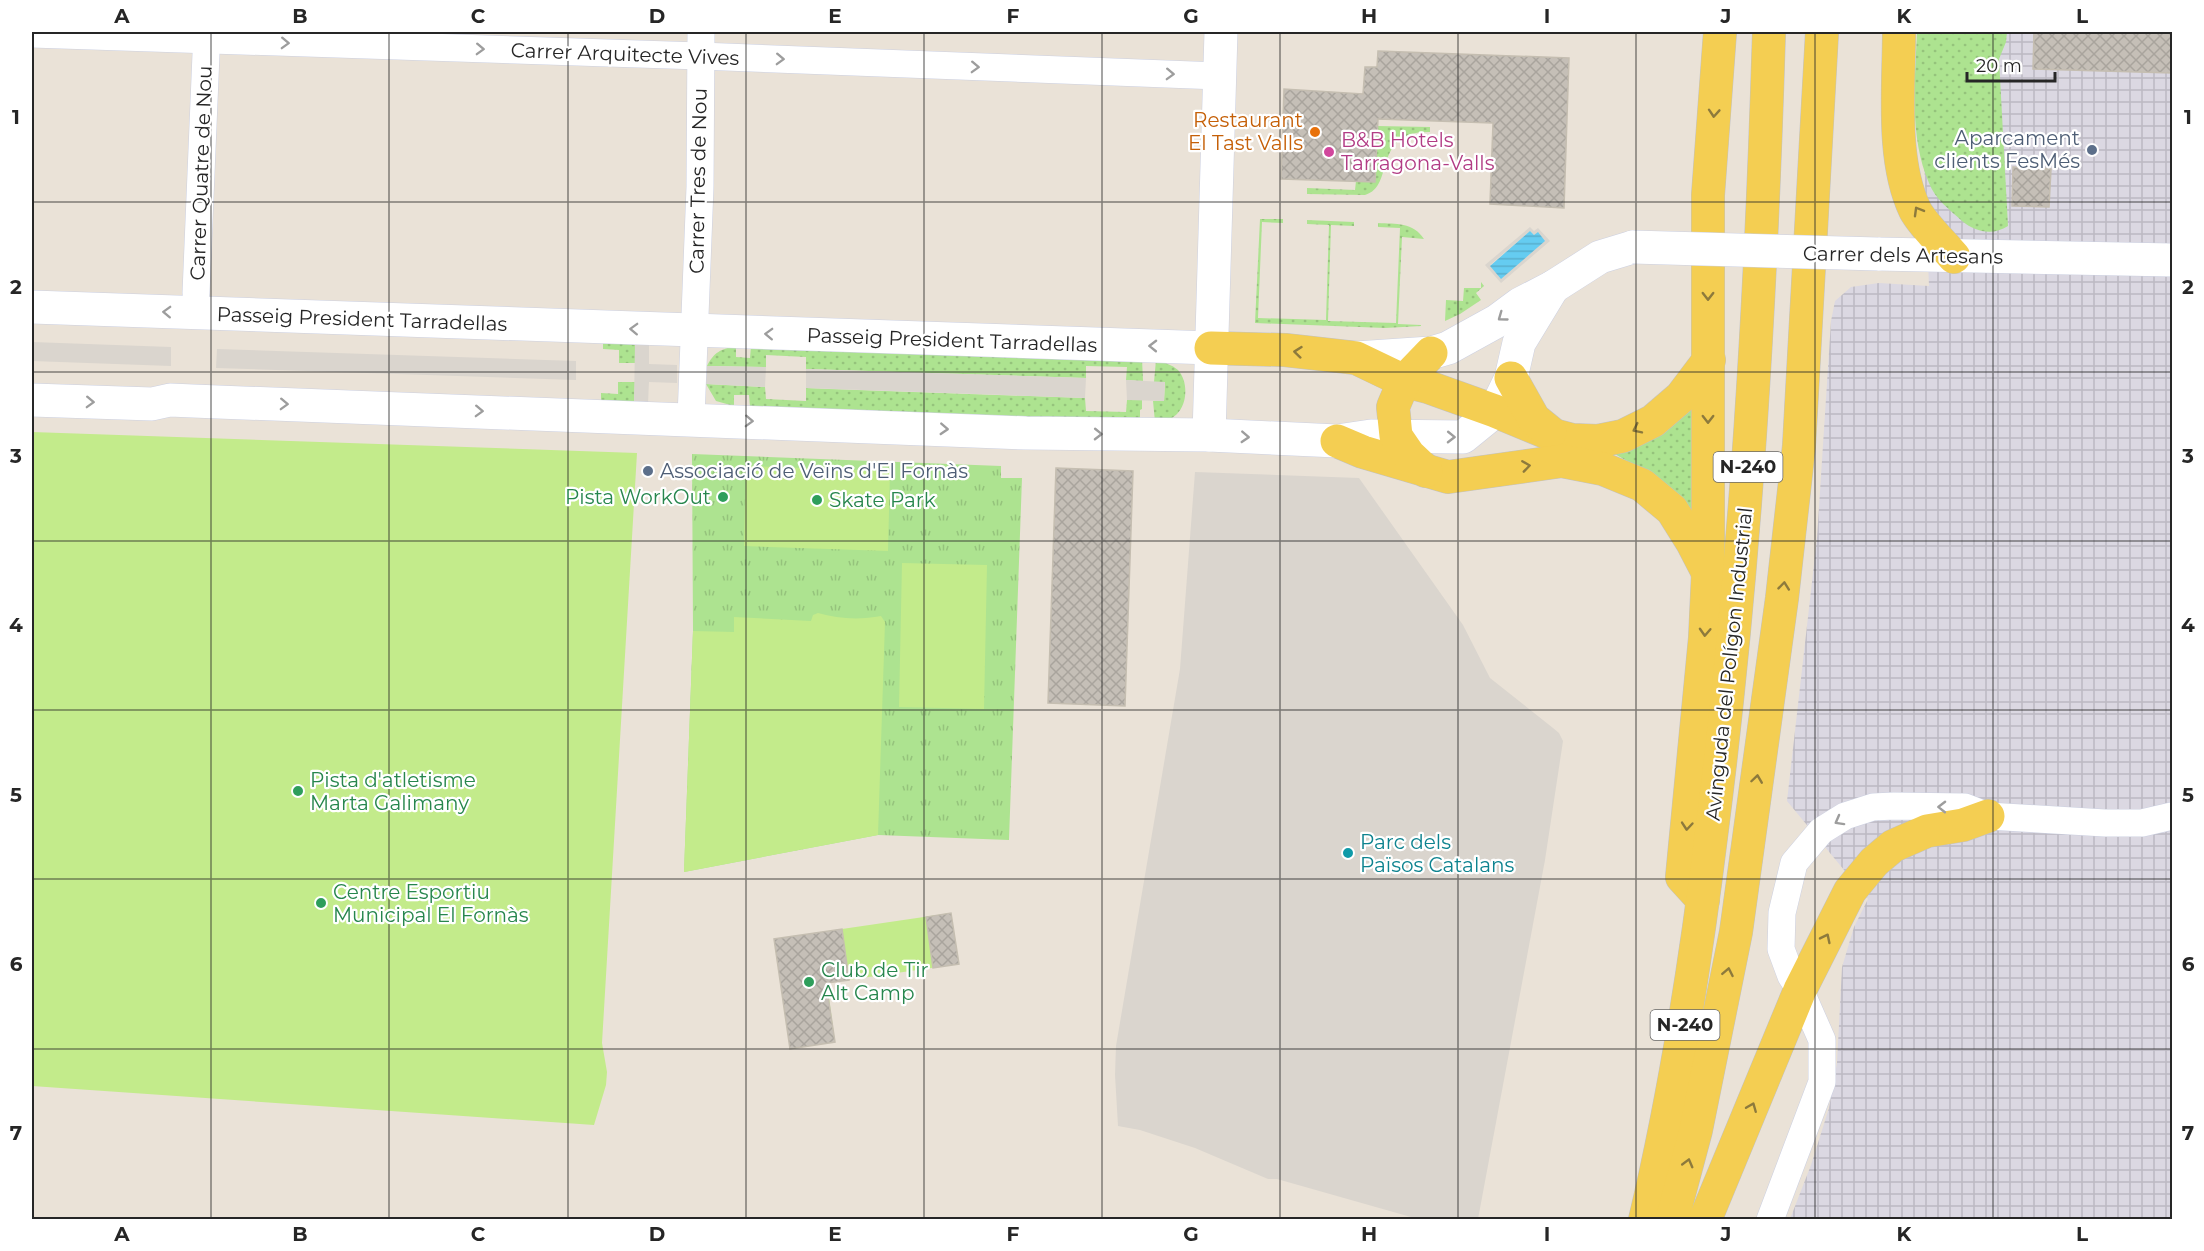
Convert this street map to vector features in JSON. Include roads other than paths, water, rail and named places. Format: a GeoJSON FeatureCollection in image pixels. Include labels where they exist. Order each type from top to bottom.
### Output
{"type":"FeatureCollection","features":[{"type":"Feature","properties":{"kind":"main road","name":"Avinguda del Polígon Industrial"},"geometry":{"type":"LineString","coordinates":[[1646,1220],[1689,1004],[1724,735],[1743,550],[1765,159],[1769,32]]}},
{"type":"Feature","properties":{"kind":"main road"},"geometry":{"type":"LineString","coordinates":[[1672,1220],[1696,1130],[1736,932],[1782,598],[1799,446],[1822,32]]}},
{"type":"Feature","properties":{"kind":"main road"},"geometry":{"type":"LineString","coordinates":[[1899,32],[1899,131],[1904,176],[1916,212],[1954,257]]}},
{"type":"Feature","properties":{"kind":"main road"},"geometry":{"type":"LineString","coordinates":[[1703,900],[1682,877],[1705,638],[1708,573],[1708,195],[1714,39]]}},
{"type":"Feature","properties":{"kind":"main road"},"geometry":{"type":"LineString","coordinates":[[1211,348],[1285,350],[1356,358],[1404,381],[1428,387],[1495,411],[1553,435],[1572,440],[1598,441],[1623,436],[1653,421],[1681,397],[1709,360]]}},
{"type":"Feature","properties":{"kind":"main road"},"geometry":{"type":"LineString","coordinates":[[1426,471],[1409,455],[1396,436],[1393,407],[1404,381],[1431,354]]}},
{"type":"Feature","properties":{"kind":"main road"},"geometry":{"type":"LineString","coordinates":[[1512,378],[1534,419],[1553,435]]}},
{"type":"Feature","properties":{"kind":"main road"},"geometry":{"type":"LineString","coordinates":[[1336,441],[1363,452],[1448,477],[1562,461],[1603,469],[1642,484],[1672,510],[1708,573]]}},
{"type":"Feature","properties":{"kind":"main road"},"geometry":{"type":"LineString","coordinates":[[1705,1220],[1800,990],[1844,901],[1874,862],[1893,846],[1927,831],[1963,825],[1988,816]]}},
{"type":"Feature","properties":{"kind":"street"},"geometry":{"type":"LineString","coordinates":[[1209,435],[1221,32]]}},
{"type":"Feature","properties":{"kind":"street","name":"Carrer Arquitecte Vives"},"geometry":{"type":"LineString","coordinates":[[32,34],[701,44],[1219,76]]}},
{"type":"Feature","properties":{"kind":"street","name":"Carrer Tres de Nou"},"geometry":{"type":"LineString","coordinates":[[693,330],[700,188],[701,44]]}},
{"type":"Feature","properties":{"kind":"street","name":"Carrer Quatre de Nou"},"geometry":{"type":"LineString","coordinates":[[196,293],[206,54]]}},
{"type":"Feature","properties":{"kind":"street","name":"Carrer dels Artesans"},"geometry":{"type":"LineString","coordinates":[[1552,287],[1600,257],[1633,247],[1954,257],[2172,260]]}},
{"type":"Feature","properties":{"kind":"street"},"geometry":{"type":"LineString","coordinates":[[1356,358],[1431,354],[1448,348],[1552,287]]}},
{"type":"Feature","properties":{"kind":"street"},"geometry":{"type":"LineString","coordinates":[[32,400],[152,404],[170,400],[691,418],[1026,433],[1209,435],[1336,441],[1371,436],[1463,437],[1495,411],[1512,378],[1519,343],[1552,287]]}},
{"type":"Feature","properties":{"kind":"street","name":"Passeig President Tarradellas"},"geometry":{"type":"LineString","coordinates":[[32,307],[1211,348]]}},
{"type":"Feature","properties":{"kind":"street"},"geometry":{"type":"LineString","coordinates":[[691,418],[693,330]]}},
{"type":"Feature","properties":{"kind":"street"},"geometry":{"type":"LineString","coordinates":[[1770,1220],[1822,1082],[1822,1040],[1800,990],[1791,976],[1781,949],[1782,913],[1794,863],[1821,831],[1845,816],[1873,807],[1965,807],[1988,816],[2142,823],[2172,816]]}},
{"type":"Feature","properties":{"kind":"water"},"geometry":{"type":"Polygon","coordinates":[[[1530,231],[1534,235],[1538,232],[1545,241],[1501,279],[1490,266],[1530,231]]]}},
{"type":"Feature","properties":{"kind":"place","name":"Restaurant El Tast Valls"},"geometry":{"type":"Point","coordinates":[1315,132]}},
{"type":"Feature","properties":{"kind":"place","name":"Aparcament clients FesMés"},"geometry":{"type":"Point","coordinates":[2092,150]}},
{"type":"Feature","properties":{"kind":"place","name":"B&B Hotels Tarragona-Valls"},"geometry":{"type":"Point","coordinates":[1329,152]}},
{"type":"Feature","properties":{"kind":"place","name":"Associació de Veïns d'El Fornàs"},"geometry":{"type":"Point","coordinates":[648,471]}},
{"type":"Feature","properties":{"kind":"place","name":"Pista WorkOut"},"geometry":{"type":"Point","coordinates":[723,497]}},
{"type":"Feature","properties":{"kind":"place","name":"Skate Park"},"geometry":{"type":"Point","coordinates":[817,500]}},
{"type":"Feature","properties":{"kind":"place","name":"Pista d'atletisme Marta Galimany"},"geometry":{"type":"Point","coordinates":[298,791]}},
{"type":"Feature","properties":{"kind":"place","name":"Parc dels Països Catalans"},"geometry":{"type":"Point","coordinates":[1348,853]}},
{"type":"Feature","properties":{"kind":"place","name":"Centre Esportiu Municipal El Fornàs"},"geometry":{"type":"Point","coordinates":[321,903]}},
{"type":"Feature","properties":{"kind":"place","name":"Club de Tir Alt Camp"},"geometry":{"type":"Point","coordinates":[809,982]}}]}
